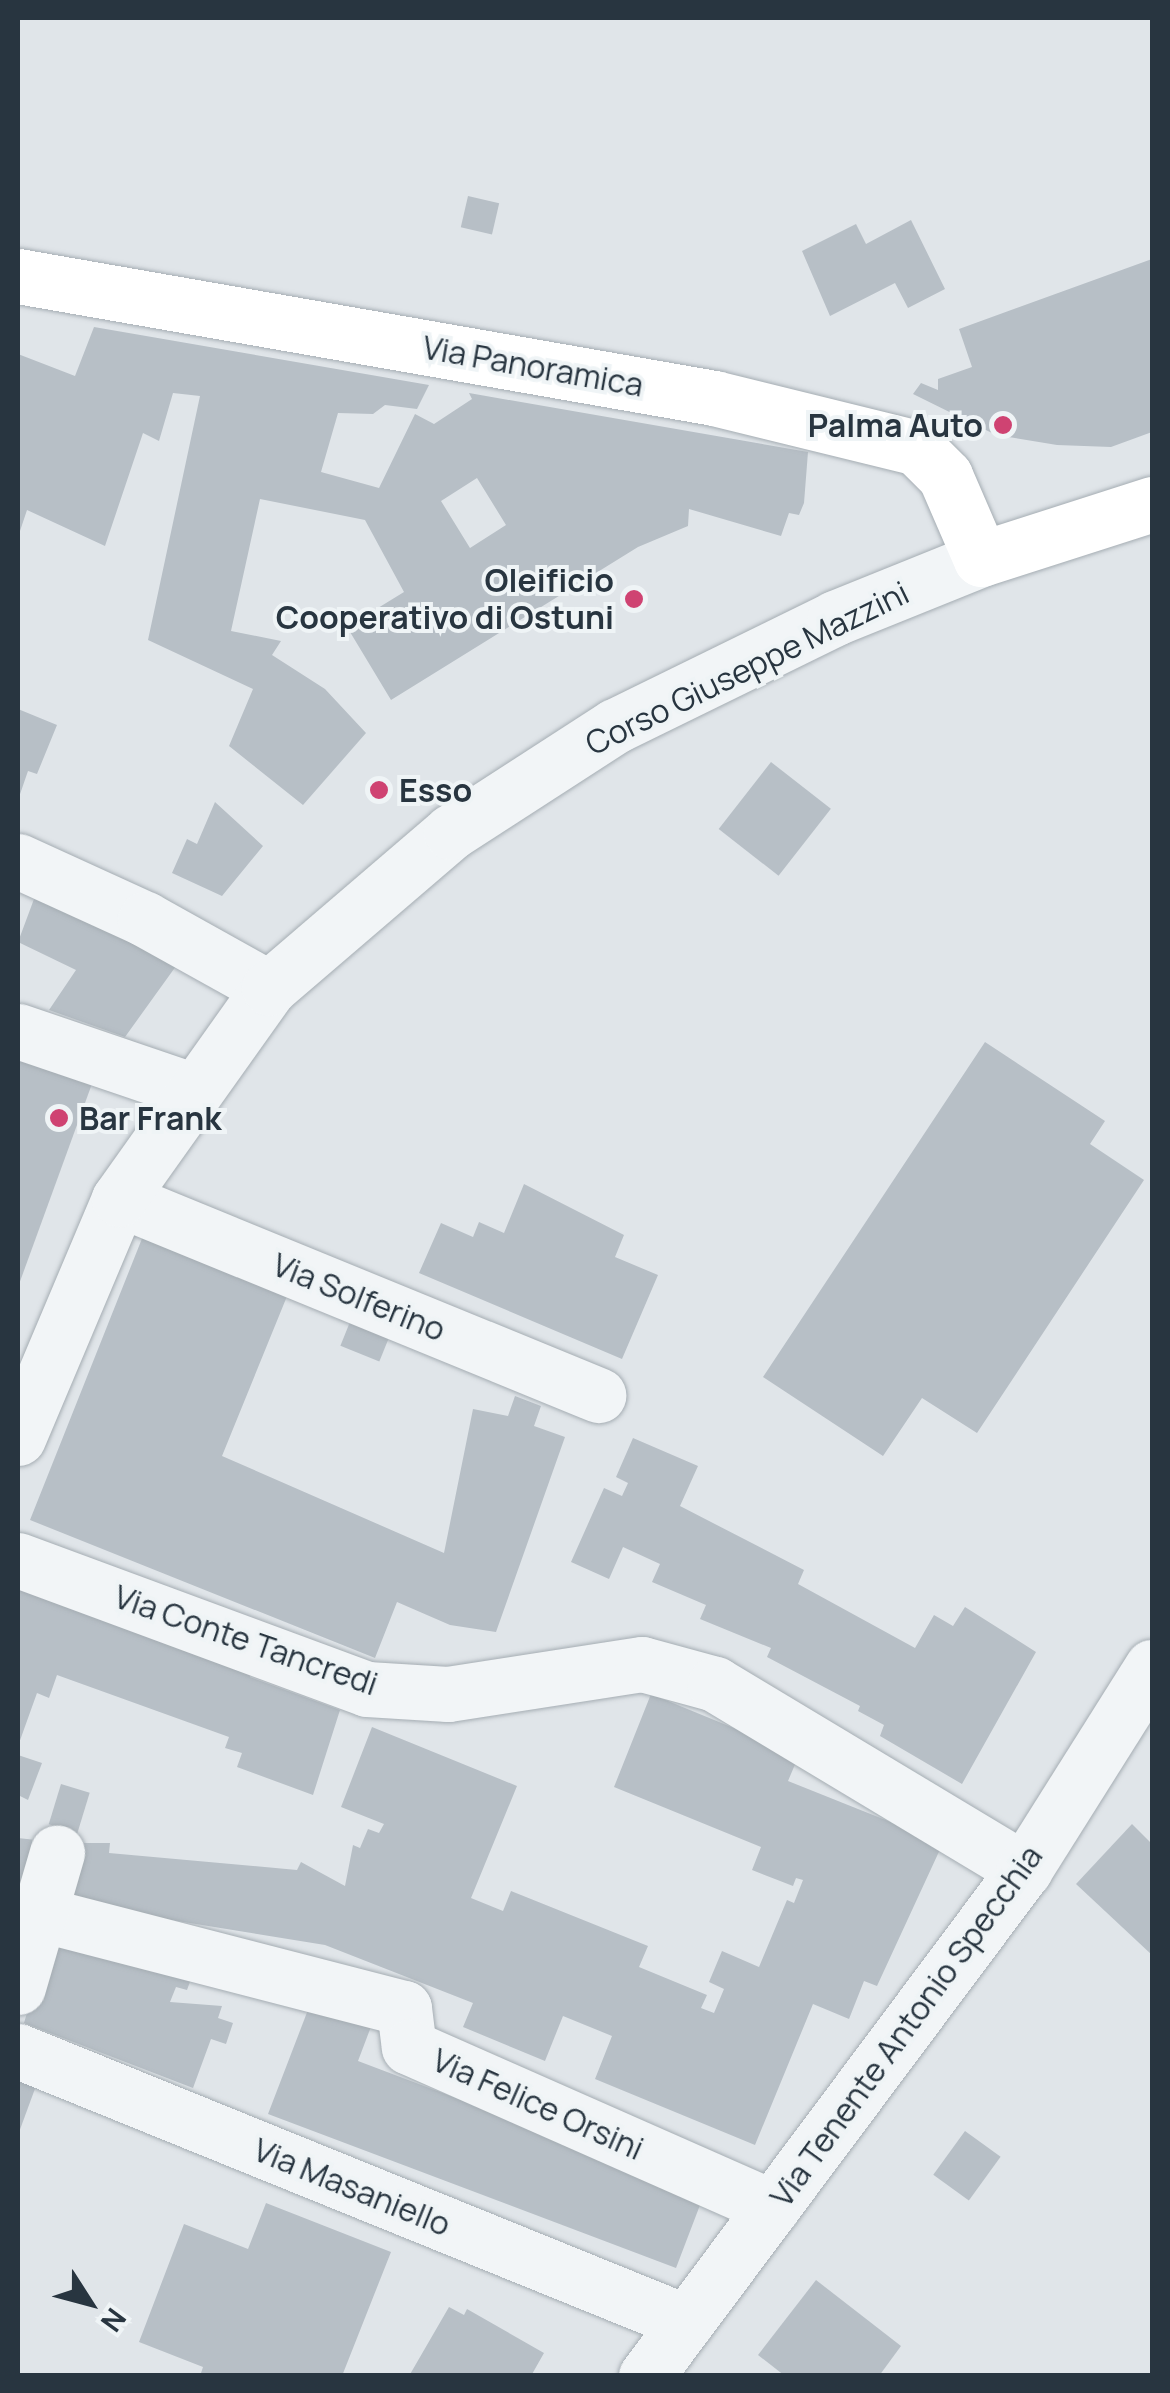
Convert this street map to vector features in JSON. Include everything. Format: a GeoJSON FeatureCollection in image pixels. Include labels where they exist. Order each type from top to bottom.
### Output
{"type":"FeatureCollection","features":[{"type":"Feature","properties":{"kind":"main road","name":"Via Panoramica"},"geometry":{"type":"LineString","coordinates":[[18,276],[714,398],[917,448],[945,476],[981,559]]}},
{"type":"Feature","properties":{"kind":"main road","name":"Corso Giuseppe Mazzini"},"geometry":{"type":"LineString","coordinates":[[981,559],[1152,504]]}},
{"type":"Feature","properties":{"kind":"street","name":"Corso Giuseppe Mazzini"},"geometry":{"type":"LineString","coordinates":[[18,1438],[119,1199],[268,988],[451,832],[615,726],[835,618],[981,559]]}},
{"type":"Feature","properties":{"kind":"street"},"geometry":{"type":"LineString","coordinates":[[18,861],[145,920],[268,988]]}},
{"type":"Feature","properties":{"kind":"street"},"geometry":{"type":"LineString","coordinates":[[18,1030],[194,1091]]}},
{"type":"Feature","properties":{"kind":"street","name":"Via Solferino"},"geometry":{"type":"LineString","coordinates":[[119,1199],[598,1395]]}},
{"type":"Feature","properties":{"kind":"street","name":"Via Conte Tancredi"},"geometry":{"type":"LineString","coordinates":[[18,1560],[367,1689],[448,1694],[642,1664],[715,1684],[1024,1870]]}},
{"type":"Feature","properties":{"kind":"street","name":"Via Tenente Antonio Specchia"},"geometry":{"type":"LineString","coordinates":[[646,2376],[1024,1870],[1152,1667]]}},
{"type":"Feature","properties":{"kind":"street"},"geometry":{"type":"LineString","coordinates":[[18,1987],[57,1853]]}},
{"type":"Feature","properties":{"kind":"street","name":"Via Felice Orsini"},"geometry":{"type":"LineString","coordinates":[[40,1914],[404,2008],[409,2048],[772,2207]]}},
{"type":"Feature","properties":{"kind":"street","name":"Via Masaniello"},"geometry":{"type":"LineString","coordinates":[[18,2051],[686,2322]]}},
{"type":"Feature","properties":{"kind":"building"},"geometry":{"type":"Polygon","coordinates":[[[468,196],[499,203],[492,234],[461,227],[468,196]]]}},
{"type":"Feature","properties":{"kind":"building"},"geometry":{"type":"Polygon","coordinates":[[[911,220],[945,289],[908,308],[895,283],[830,316],[802,251],[856,224],[866,244],[911,220]]]}},
{"type":"Feature","properties":{"kind":"building"},"geometry":{"type":"Polygon","coordinates":[[[1152,259],[1152,432],[1111,447],[1057,445],[996,435],[913,394],[921,383],[938,390],[938,379],[972,367],[959,329],[1152,259]]]}},
{"type":"Feature","properties":{"kind":"building"},"geometry":{"type":"Polygon","coordinates":[[[94,327],[429,385],[417,409],[385,405],[373,414],[338,413],[321,472],[379,488],[415,414],[434,424],[472,399],[469,393],[808,452],[804,503],[799,515],[789,513],[781,536],[689,509],[688,526],[638,547],[391,700],[347,627],[404,592],[365,520],[260,499],[231,631],[281,641],[272,655],[325,689],[366,733],[303,805],[229,746],[253,689],[148,640],[200,396],[173,393],[159,441],[143,433],[105,546],[27,510],[18,537],[18,354],[75,376],[94,327]],[[477,478],[441,501],[470,548],[506,525],[477,478]]]}},
{"type":"Feature","properties":{"kind":"building"},"geometry":{"type":"Polygon","coordinates":[[[18,709],[57,725],[37,774],[28,771],[18,800],[18,709]]]}},
{"type":"Feature","properties":{"kind":"building"},"geometry":{"type":"Polygon","coordinates":[[[771,762],[831,809],[779,876],[719,829],[771,762]]]}},
{"type":"Feature","properties":{"kind":"building"},"geometry":{"type":"Polygon","coordinates":[[[215,802],[263,846],[222,896],[172,873],[187,839],[197,844],[215,802]]]}},
{"type":"Feature","properties":{"kind":"building"},"geometry":{"type":"Polygon","coordinates":[[[37,891],[184,955],[125,1037],[49,1010],[76,970],[18,942],[37,891]]]}},
{"type":"Feature","properties":{"kind":"building"},"geometry":{"type":"Polygon","coordinates":[[[985,1042],[1105,1121],[1090,1144],[1144,1180],[977,1433],[922,1398],[883,1456],[763,1377],[985,1042]]]}},
{"type":"Feature","properties":{"kind":"building"},"geometry":{"type":"Polygon","coordinates":[[[18,1054],[93,1081],[18,1287],[18,1054]]]}},
{"type":"Feature","properties":{"kind":"building"},"geometry":{"type":"Polygon","coordinates":[[[524,1184],[624,1235],[615,1257],[658,1275],[622,1359],[419,1273],[441,1223],[473,1237],[479,1222],[504,1233],[524,1184]]]}},
{"type":"Feature","properties":{"kind":"building"},"geometry":{"type":"Polygon","coordinates":[[[147,1226],[292,1284],[222,1456],[444,1553],[473,1409],[508,1416],[515,1396],[541,1406],[534,1426],[565,1437],[496,1632],[450,1625],[397,1602],[375,1658],[30,1520],[147,1226]]]}},
{"type":"Feature","properties":{"kind":"building"},"geometry":{"type":"Polygon","coordinates":[[[352,1317],[391,1333],[379,1361],[340,1346],[352,1317]]]}},
{"type":"Feature","properties":{"kind":"building"},"geometry":{"type":"Polygon","coordinates":[[[633,1438],[698,1466],[680,1506],[804,1570],[798,1584],[915,1648],[934,1615],[953,1626],[965,1607],[1036,1652],[962,1784],[880,1736],[884,1725],[858,1711],[860,1706],[767,1657],[771,1648],[700,1619],[706,1605],[652,1582],[660,1564],[623,1547],[609,1579],[571,1562],[604,1488],[622,1496],[628,1483],[616,1477],[633,1438]]]}},
{"type":"Feature","properties":{"kind":"building"},"geometry":{"type":"Polygon","coordinates":[[[18,1581],[253,1666],[250,1677],[340,1710],[313,1795],[237,1767],[242,1753],[225,1748],[229,1737],[57,1675],[49,1698],[37,1693],[18,1746],[18,1581]]]}},
{"type":"Feature","properties":{"kind":"building"},"geometry":{"type":"Polygon","coordinates":[[[651,1694],[799,1755],[788,1781],[943,1843],[877,1986],[864,1981],[849,2019],[813,2004],[755,2145],[595,2079],[612,2036],[563,2016],[545,2061],[463,2027],[473,2003],[325,1945],[60,1902],[82,1843],[110,1843],[109,1853],[297,1870],[301,1862],[345,1886],[353,1845],[360,1848],[368,1829],[379,1833],[384,1824],[341,1807],[372,1727],[517,1786],[471,1898],[503,1911],[511,1891],[648,1946],[639,1967],[707,1995],[701,2008],[714,2013],[724,1989],[709,1982],[722,1951],[759,1967],[787,1900],[794,1903],[803,1880],[796,1878],[793,1886],[752,1870],[761,1847],[614,1787],[651,1694]]]}},
{"type":"Feature","properties":{"kind":"building"},"geometry":{"type":"Polygon","coordinates":[[[18,1755],[42,1763],[28,1800],[18,1795],[18,1755]]]}},
{"type":"Feature","properties":{"kind":"building"},"geometry":{"type":"Polygon","coordinates":[[[61,1784],[90,1793],[77,1833],[49,1824],[61,1784]]]}},
{"type":"Feature","properties":{"kind":"building"},"geometry":{"type":"Polygon","coordinates":[[[1132,1824],[1152,1844],[1152,1955],[1076,1884],[1132,1824]]]}},
{"type":"Feature","properties":{"kind":"building"},"geometry":{"type":"Polygon","coordinates":[[[18,1838],[45,1841],[18,1933],[18,1838]]]}},
{"type":"Feature","properties":{"kind":"building"},"geometry":{"type":"Polygon","coordinates":[[[51,1931],[199,1957],[187,1990],[176,1987],[170,2002],[222,2006],[218,2018],[233,2023],[226,2044],[211,2039],[193,2088],[24,2023],[51,1931]]]}},
{"type":"Feature","properties":{"kind":"building"},"geometry":{"type":"Polygon","coordinates":[[[311,2002],[372,2024],[358,2061],[705,2192],[676,2268],[268,2114],[311,2002]]]}},
{"type":"Feature","properties":{"kind":"building"},"geometry":{"type":"Polygon","coordinates":[[[18,2067],[40,2075],[18,2135],[18,2067]]]}},
{"type":"Feature","properties":{"kind":"building"},"geometry":{"type":"Polygon","coordinates":[[[965,2131],[1001,2157],[969,2201],[933,2175],[965,2131]]]}},
{"type":"Feature","properties":{"kind":"building"},"geometry":{"type":"Polygon","coordinates":[[[266,2203],[391,2252],[342,2376],[200,2376],[203,2367],[139,2342],[184,2224],[248,2249],[266,2203]]]}},
{"type":"Feature","properties":{"kind":"building"},"geometry":{"type":"Polygon","coordinates":[[[816,2280],[901,2346],[879,2376],[785,2376],[758,2355],[816,2280]]]}},
{"type":"Feature","properties":{"kind":"building"},"geometry":{"type":"Polygon","coordinates":[[[449,2307],[464,2315],[467,2309],[544,2353],[531,2376],[409,2376],[449,2307]]]}},
{"type":"Feature","properties":{"kind":"place","name":"Palma Auto"},"geometry":{"type":"Point","coordinates":[1003,425]}},
{"type":"Feature","properties":{"kind":"place","name":"Oleificio Cooperativo di Ostuni"},"geometry":{"type":"Point","coordinates":[634,599]}},
{"type":"Feature","properties":{"kind":"place","name":"Esso"},"geometry":{"type":"Point","coordinates":[379,790]}},
{"type":"Feature","properties":{"kind":"place","name":"Bar Frank"},"geometry":{"type":"Point","coordinates":[59,1118]}}]}
